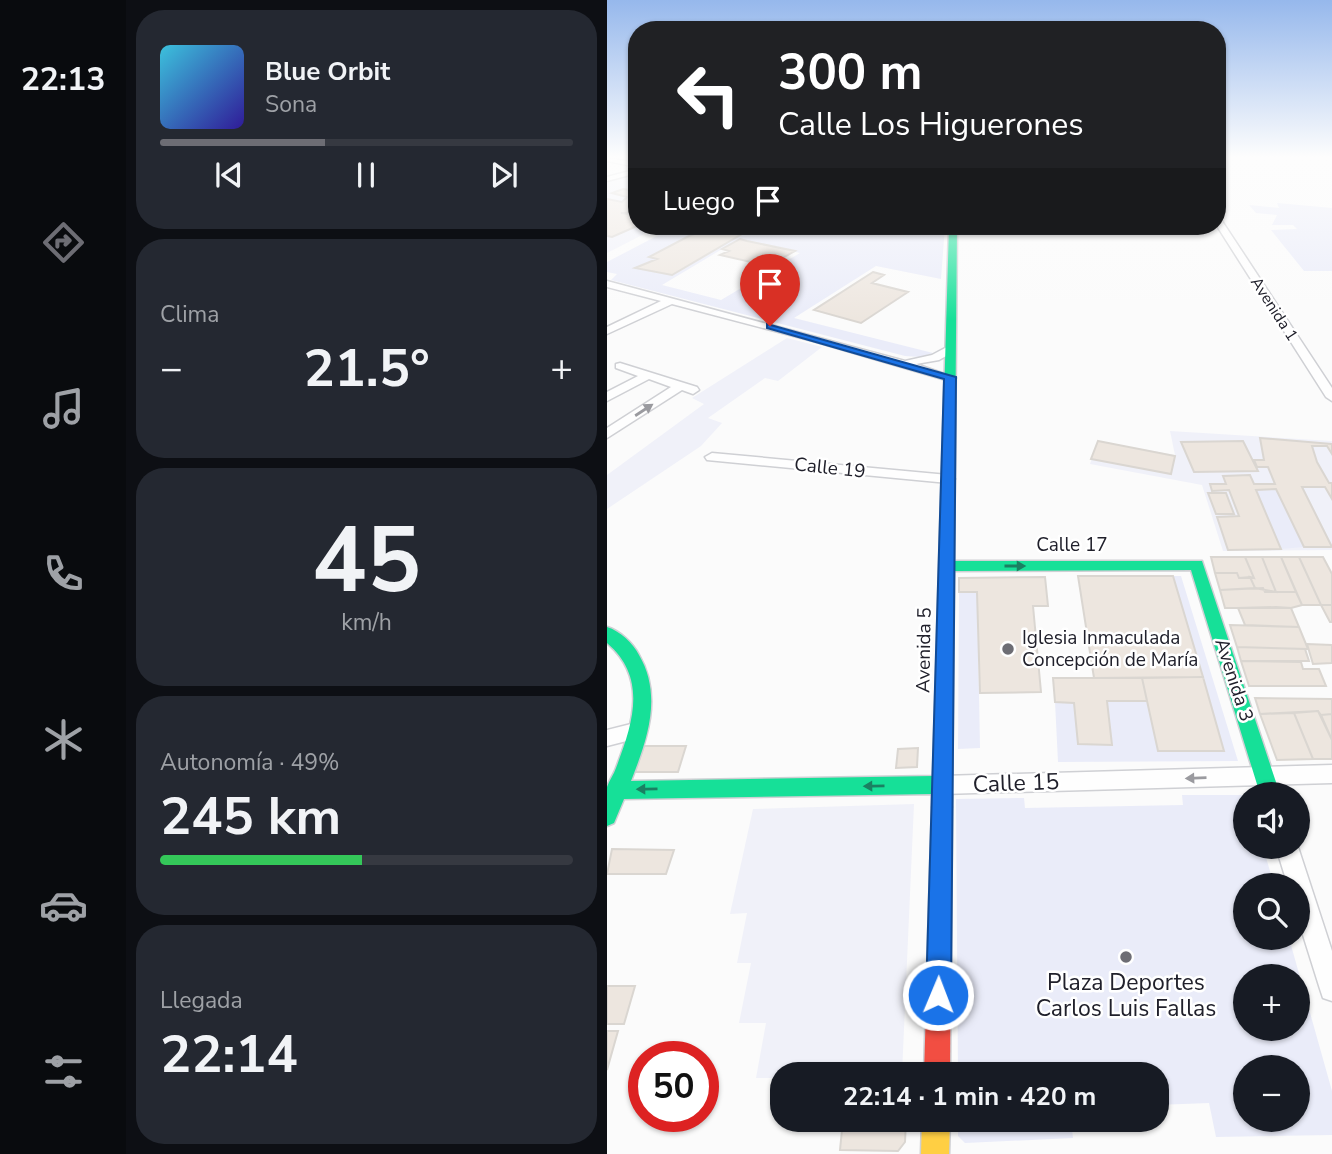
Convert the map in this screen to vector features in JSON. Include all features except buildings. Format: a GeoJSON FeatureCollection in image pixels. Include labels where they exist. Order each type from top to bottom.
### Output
{"type":"FeatureCollection","features":[{"type":"Feature","properties":{"kind":"street","name":"Avenida 1"},"geometry":{"type":"LineString","coordinates":[[1226,233],[1330,391]]}},
{"type":"Feature","properties":{"kind":"street","name":"Avenida 5"},"geometry":{"type":"LineString","coordinates":[[937,1062],[953,235]]}},
{"type":"Feature","properties":{"kind":"street"},"geometry":{"type":"LineString","coordinates":[[607,284],[950,372]]}},
{"type":"Feature","properties":{"kind":"street"},"geometry":{"type":"LineString","coordinates":[[607,331],[672,300]]}},
{"type":"Feature","properties":{"kind":"street"},"geometry":{"type":"LineString","coordinates":[[904,362],[935,358],[951,349]]}},
{"type":"Feature","properties":{"kind":"street"},"geometry":{"type":"LineString","coordinates":[[607,434],[687,388],[620,366]]}},
{"type":"Feature","properties":{"kind":"street"},"geometry":{"type":"LineString","coordinates":[[607,397],[648,375]]}},
{"type":"Feature","properties":{"kind":"street","name":"Calle 19"},"geometry":{"type":"LineString","coordinates":[[711,457],[948,479]]}},
{"type":"Feature","properties":{"kind":"street","name":"Calle 17"},"geometry":{"type":"LineString","coordinates":[[947,566],[1197,565]]}},
{"type":"Feature","properties":{"kind":"street","name":"Avenida 3"},"geometry":{"type":"LineString","coordinates":[[1197,565],[1266,782]]}},
{"type":"Feature","properties":{"kind":"street"},"geometry":{"type":"LineString","coordinates":[[607,633],[636,659],[644,678],[643,701],[635,731],[607,816]]}},
{"type":"Feature","properties":{"kind":"street"},"geometry":{"type":"LineString","coordinates":[[607,738],[635,731]]}},
{"type":"Feature","properties":{"kind":"street","name":"Calle 15"},"geometry":{"type":"LineString","coordinates":[[1285,782],[1332,774]]}},
{"type":"Feature","properties":{"kind":"street","name":"Calle 15"},"geometry":{"type":"LineString","coordinates":[[616,790],[942,785],[1233,785]]}},
{"type":"Feature","properties":{"kind":"street"},"geometry":{"type":"LineString","coordinates":[[1291,859],[1332,989]]}},
{"type":"Feature","properties":{"kind":"street"},"geometry":{"type":"LineString","coordinates":[[935,1154],[936,1132]]}},
{"type":"Feature","properties":{"kind":"shaded area"},"geometry":{"type":"Polygon","coordinates":[[[607,212],[628,212],[628,235],[642,235],[607,253],[607,212]]]}},
{"type":"Feature","properties":{"kind":"shaded area"},"geometry":{"type":"Polygon","coordinates":[[[1332,212],[1332,271],[1304,271],[1271,230],[1297,229],[1293,225],[1272,225],[1277,215],[1256,213],[1332,212]]]}},
{"type":"Feature","properties":{"kind":"shaded area"},"geometry":{"type":"Polygon","coordinates":[[[659,235],[699,235],[689,236],[650,256],[657,259],[636,268],[672,275],[739,235],[944,235],[941,279],[876,266],[794,318],[933,353],[920,357],[905,356],[611,280],[617,274],[607,272],[607,262],[659,235]],[[739,239],[662,285],[721,300],[800,253],[739,239]]]}},
{"type":"Feature","properties":{"kind":"shaded area"},"geometry":{"type":"Polygon","coordinates":[[[787,338],[822,347],[778,381],[765,378],[708,418],[722,423],[701,446],[607,509],[607,475],[704,404],[692,398],[787,338]]]}},
{"type":"Feature","properties":{"kind":"shaded area"},"geometry":{"type":"Polygon","coordinates":[[[1170,431],[1332,441],[1332,550],[1223,551],[1202,485],[1090,464],[1098,441],[1175,455],[1170,431]]]}},
{"type":"Feature","properties":{"kind":"shaded area"},"geometry":{"type":"Polygon","coordinates":[[[1276,489],[1304,547],[1281,549],[1256,490],[1276,489]]]}},
{"type":"Feature","properties":{"kind":"shaded area"},"geometry":{"type":"Polygon","coordinates":[[[1173,576],[1181,576],[1238,761],[1058,762],[1055,702],[1074,703],[1078,744],[1112,745],[1107,701],[1147,701],[1158,751],[1223,751],[1173,576]]]}},
{"type":"Feature","properties":{"kind":"shaded area"},"geometry":{"type":"Polygon","coordinates":[[[959,592],[977,592],[980,748],[958,749],[959,592]]]}},
{"type":"Feature","properties":{"kind":"shaded area","name":"Plaza Deportes Carlos Luis Fallas"},"geometry":{"type":"Polygon","coordinates":[[[1182,795],[1233,795],[1233,859],[1266,859],[1271,873],[1233,873],[1233,950],[1292,950],[1296,964],[1233,964],[1233,1041],[1310,1041],[1310,1013],[1332,1091],[1332,1135],[1216,1137],[1209,1103],[1169,1105],[1169,1062],[958,1062],[956,799],[1024,798],[1025,808],[1183,805],[1182,795]]]}},
{"type":"Feature","properties":{"kind":"shaded area"},"geometry":{"type":"Polygon","coordinates":[[[914,804],[903,1062],[770,1062],[770,1078],[756,1078],[766,1023],[739,1023],[751,963],[737,963],[747,913],[730,914],[753,809],[914,804]]]}},
{"type":"Feature","properties":{"kind":"shaded area"},"geometry":{"type":"Polygon","coordinates":[[[958,1132],[1072,1132],[1073,1138],[965,1143],[958,1136],[958,1132]]]}},
{"type":"Feature","properties":{"kind":"traffic: fast"},"geometry":{"type":"LineString","coordinates":[[942,807],[953,235]]}},
{"type":"Feature","properties":{"kind":"traffic: fast"},"geometry":{"type":"LineString","coordinates":[[946,566],[1197,565],[1266,782]]}},
{"type":"Feature","properties":{"kind":"traffic: fast"},"geometry":{"type":"LineString","coordinates":[[607,633],[628,651],[639,671],[643,694],[635,744],[607,816]]}},
{"type":"Feature","properties":{"kind":"traffic: fast"},"geometry":{"type":"LineString","coordinates":[[616,790],[942,785]]}},
{"type":"Feature","properties":{"kind":"traffic: slow"},"geometry":{"type":"LineString","coordinates":[[935,1154],[936,1132]]}},
{"type":"Feature","properties":{"kind":"traffic: jam"},"geometry":{"type":"LineString","coordinates":[[937,1062],[942,807]]}},
{"type":"Feature","properties":{"kind":"place","name":"Iglesia Inmaculada Concepción de María"},"geometry":{"type":"Point","coordinates":[1008,649]}},
{"type":"Feature","properties":{"kind":"place","name":"Plaza Deportes Carlos Luis Fallas"},"geometry":{"type":"Point","coordinates":[1126,957]}},
{"type":"Feature","properties":{"kind":"route"},"geometry":{"type":"LineString","coordinates":[[770,326],[950,377],[938,995]]}}]}
